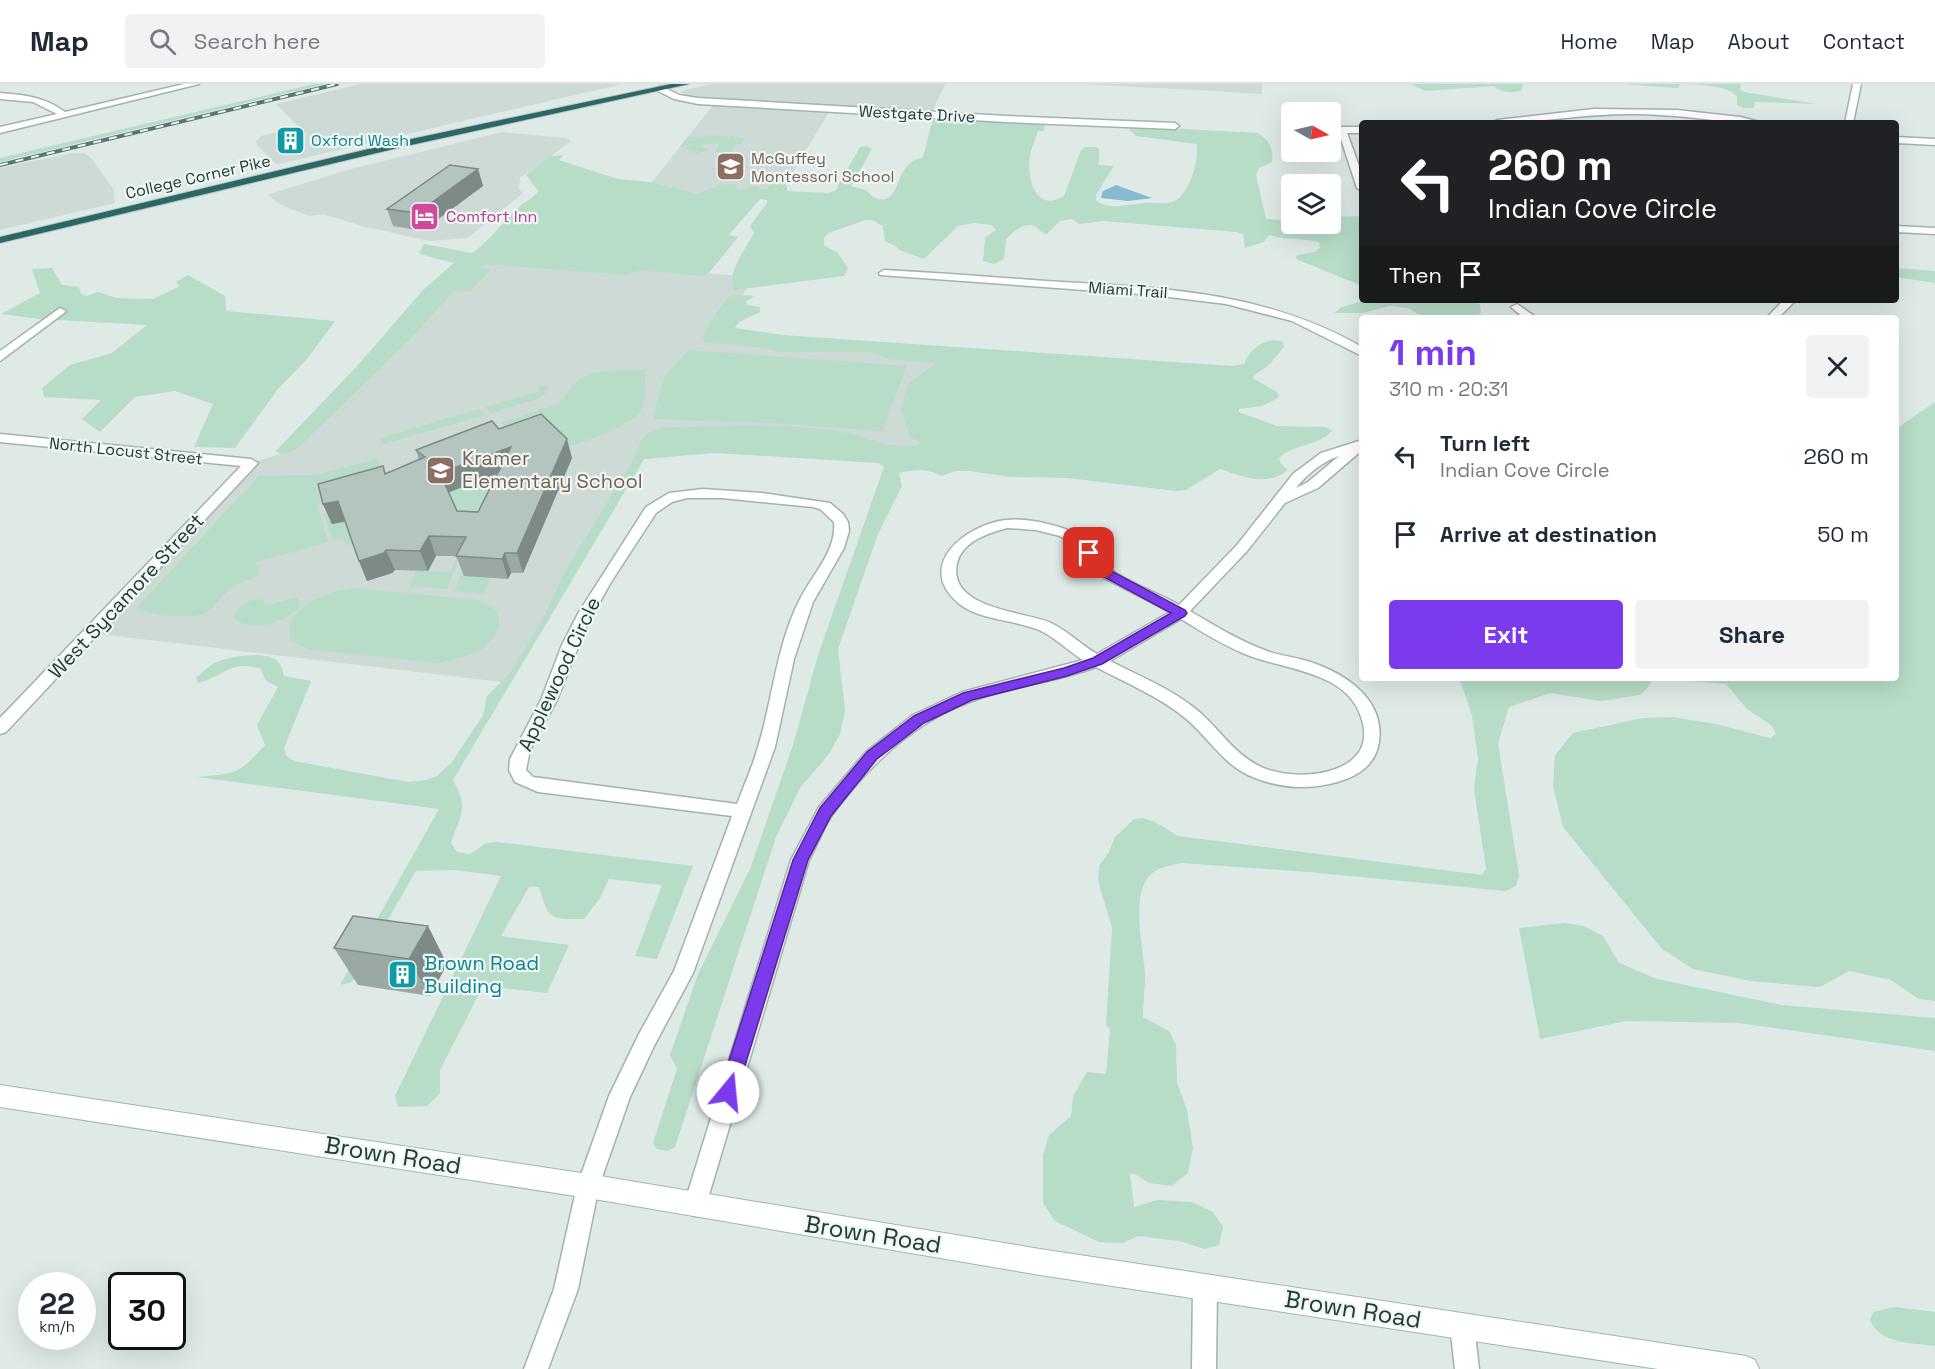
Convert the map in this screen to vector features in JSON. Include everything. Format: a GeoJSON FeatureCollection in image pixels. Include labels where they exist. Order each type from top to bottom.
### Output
{"type":"FeatureCollection","features":[{"type":"Feature","properties":{"kind":"highway","name":"College Corner Pike"},"geometry":{"type":"LineString","coordinates":[[0,240],[392,147],[684,84]]}},
{"type":"Feature","properties":{"kind":"street"},"geometry":{"type":"LineString","coordinates":[[0,130],[195,84]]}},
{"type":"Feature","properties":{"kind":"street"},"geometry":{"type":"LineString","coordinates":[[1850,120],[1857,84]]}},
{"type":"Feature","properties":{"kind":"street","name":"Westgate Drive"},"geometry":{"type":"LineString","coordinates":[[661,89],[677,97],[698,101],[961,117],[1175,126]]}},
{"type":"Feature","properties":{"kind":"street"},"geometry":{"type":"LineString","coordinates":[[0,96],[43,100],[52,104],[64,115]]}},
{"type":"Feature","properties":{"kind":"street"},"geometry":{"type":"LineString","coordinates":[[1523,120],[1594,112],[1635,111],[1735,120]]}},
{"type":"Feature","properties":{"kind":"street"},"geometry":{"type":"LineString","coordinates":[[1359,130],[1342,130],[1359,179]]}},
{"type":"Feature","properties":{"kind":"street"},"geometry":{"type":"LineString","coordinates":[[1899,140],[1935,142]]}},
{"type":"Feature","properties":{"kind":"street"},"geometry":{"type":"LineString","coordinates":[[1899,229],[1935,231]]}},
{"type":"Feature","properties":{"kind":"street","name":"Miami Trail"},"geometry":{"type":"LineString","coordinates":[[884,273],[1195,295],[1263,308],[1300,319],[1332,333],[1359,350]]}},
{"type":"Feature","properties":{"kind":"street"},"geometry":{"type":"LineString","coordinates":[[1775,315],[1787,303]]}},
{"type":"Feature","properties":{"kind":"street"},"geometry":{"type":"LineString","coordinates":[[1517,307],[1528,315]]}},
{"type":"Feature","properties":{"kind":"street"},"geometry":{"type":"LineString","coordinates":[[0,357],[60,311]]}},
{"type":"Feature","properties":{"kind":"street","name":"North Locust Street"},"geometry":{"type":"LineString","coordinates":[[0,438],[251,463]]}},
{"type":"Feature","properties":{"kind":"street"},"geometry":{"type":"LineString","coordinates":[[695,1205],[800,860],[825,812],[872,756],[919,719],[968,696],[1067,672],[1098,661],[1180,613],[1242,548],[1281,500],[1313,485],[1359,446]]}},
{"type":"Feature","properties":{"kind":"street","name":"West Sycamore Street"},"geometry":{"type":"LineString","coordinates":[[0,728],[251,463]]}},
{"type":"Feature","properties":{"kind":"street","name":"Applewood Circle"},"geometry":{"type":"LineString","coordinates":[[536,1369],[566,1289],[588,1186],[620,1096],[646,1040],[683,973],[743,811],[766,747],[786,658],[806,602],[837,548],[842,531],[841,522],[836,514],[825,506],[813,503],[702,493],[676,495],[661,501],[651,510],[602,585],[577,629],[550,698],[520,755],[517,766],[520,776],[526,782],[538,786],[743,811]]}},
{"type":"Feature","properties":{"kind":"street"},"geometry":{"type":"LineString","coordinates":[[1006,524],[1034,525],[1060,532],[1077,541],[1108,574],[1180,613],[1258,654],[1314,668],[1338,678],[1356,694],[1370,713],[1373,736],[1366,759],[1348,773],[1324,779],[1295,782],[1268,777],[1243,765],[1223,749],[1206,727],[1185,709],[1077,650],[1053,631],[1030,621],[974,605],[959,595],[949,573],[953,554],[966,540],[983,530],[1006,524]]}},
{"type":"Feature","properties":{"kind":"street","name":"Brown Road"},"geometry":{"type":"LineString","coordinates":[[0,1096],[588,1186],[1205,1287],[1746,1369]]}},
{"type":"Feature","properties":{"kind":"street"},"geometry":{"type":"LineString","coordinates":[[1204,1369],[1205,1287]]}},
{"type":"Feature","properties":{"kind":"street"},"geometry":{"type":"LineString","coordinates":[[1462,1326],[1467,1369]]}},
{"type":"Feature","properties":{"kind":"shaded area"},"geometry":{"type":"Polygon","coordinates":[[[361,84],[622,84],[283,163],[276,164],[257,145],[256,141],[261,136],[299,127],[276,104],[361,84]]]}},
{"type":"Feature","properties":{"kind":"shaded area"},"geometry":{"type":"Polygon","coordinates":[[[712,84],[945,84],[931,114],[724,101],[690,97],[682,93],[684,90],[712,84]]]}},
{"type":"Feature","properties":{"kind":"shaded area"},"geometry":{"type":"Polygon","coordinates":[[[1082,84],[1262,84],[1262,94],[1215,91],[1082,84]]]}},
{"type":"Feature","properties":{"kind":"shaded area","name":"McGuffey Montessori School"},"geometry":{"type":"Polygon","coordinates":[[[713,105],[829,112],[777,199],[645,191],[713,105]]]}},
{"type":"Feature","properties":{"kind":"shaded area"},"geometry":{"type":"Polygon","coordinates":[[[502,132],[566,138],[571,141],[520,177],[519,189],[523,193],[468,238],[429,241],[362,226],[323,214],[310,216],[283,206],[267,195],[347,170],[502,132]]]}},
{"type":"Feature","properties":{"kind":"shaded area"},"geometry":{"type":"Polygon","coordinates":[[[72,153],[84,153],[92,159],[114,190],[115,203],[0,230],[0,168],[72,153]]]}},
{"type":"Feature","properties":{"kind":"shaded area","name":"Kramer Elementary School"},"geometry":{"type":"Polygon","coordinates":[[[472,254],[753,277],[719,338],[966,357],[935,459],[657,437],[511,683],[90,633],[251,463],[280,454],[472,254]]]}},
{"type":"Feature","properties":{"kind":"green space"},"geometry":{"type":"Polygon","coordinates":[[[314,84],[325,84],[0,162],[0,158],[314,84]]]}},
{"type":"Feature","properties":{"kind":"green space"},"geometry":{"type":"Polygon","coordinates":[[[1410,84],[1523,84],[1521,91],[1510,92],[1494,86],[1425,91],[1410,84]]]}},
{"type":"Feature","properties":{"kind":"green space"},"geometry":{"type":"Polygon","coordinates":[[[1621,84],[1680,84],[1678,88],[1621,84]]]}},
{"type":"Feature","properties":{"kind":"green space"},"geometry":{"type":"Polygon","coordinates":[[[1680,84],[1741,84],[1740,89],[1744,92],[1817,104],[1755,102],[1754,108],[1743,108],[1737,105],[1737,96],[1725,89],[1680,84]]]}},
{"type":"Feature","properties":{"kind":"green space"},"geometry":{"type":"Polygon","coordinates":[[[934,118],[1045,123],[1044,131],[1038,131],[1029,163],[1031,182],[1039,196],[1046,200],[1054,200],[1064,196],[1081,150],[1085,147],[1097,147],[1099,165],[1114,166],[1096,195],[1096,200],[1101,204],[1113,206],[1173,202],[1185,191],[1196,164],[1197,144],[1136,136],[1130,130],[1131,126],[1258,133],[1268,142],[1272,153],[1272,162],[1259,168],[1256,175],[1266,219],[1281,220],[1281,234],[1341,234],[1341,217],[1359,216],[1359,285],[1296,259],[1297,255],[1314,252],[1320,248],[1319,242],[1269,235],[1264,242],[1245,248],[1243,234],[1236,232],[1103,221],[1079,224],[1072,219],[1060,221],[1047,234],[1030,225],[1019,228],[1006,239],[1004,259],[994,264],[983,261],[985,238],[996,230],[992,225],[974,223],[958,226],[924,259],[899,250],[885,241],[883,226],[872,220],[866,220],[828,233],[824,238],[824,245],[838,253],[848,268],[844,276],[734,290],[732,283],[735,268],[754,233],[750,226],[767,203],[767,200],[760,199],[729,235],[738,237],[708,274],[701,276],[641,270],[627,275],[484,264],[478,267],[491,269],[470,292],[455,290],[412,337],[297,449],[286,454],[275,452],[358,365],[423,290],[454,263],[419,253],[424,244],[472,253],[538,191],[526,175],[551,156],[563,155],[559,160],[618,179],[650,182],[697,194],[719,185],[736,184],[737,190],[754,186],[765,190],[778,183],[787,186],[787,191],[828,193],[835,191],[860,147],[867,146],[872,149],[851,186],[866,190],[873,197],[883,200],[894,192],[906,168],[912,161],[922,158],[934,118]]]}},
{"type":"Feature","properties":{"kind":"green space"},"geometry":{"type":"Polygon","coordinates":[[[705,135],[729,136],[724,144],[731,136],[745,139],[741,144],[735,144],[730,152],[715,152],[720,143],[703,144],[701,147],[708,150],[697,154],[680,146],[688,137],[703,138],[705,135]]]}},
{"type":"Feature","properties":{"kind":"green space"},"geometry":{"type":"Polygon","coordinates":[[[52,268],[62,285],[79,287],[81,294],[87,296],[98,292],[116,298],[153,299],[180,286],[176,282],[188,275],[225,296],[226,311],[335,321],[307,359],[278,389],[235,448],[194,447],[213,404],[175,391],[135,397],[100,432],[82,419],[101,400],[44,397],[42,388],[70,365],[112,353],[147,325],[40,319],[1,314],[40,293],[32,269],[52,268]]]}},
{"type":"Feature","properties":{"kind":"green space"},"geometry":{"type":"Polygon","coordinates":[[[1899,268],[1935,271],[1935,283],[1899,277],[1899,268]]]}},
{"type":"Feature","properties":{"kind":"green space"},"geometry":{"type":"Polygon","coordinates":[[[754,296],[746,302],[747,305],[760,307],[760,312],[739,322],[735,328],[783,335],[1232,366],[1244,364],[1250,353],[1264,342],[1283,342],[1284,347],[1269,365],[1253,376],[1254,379],[1277,392],[1279,397],[1263,405],[1239,409],[1239,412],[1277,426],[1326,427],[1332,431],[1320,440],[1291,450],[1279,458],[1280,463],[1288,470],[1280,475],[1255,479],[1220,469],[1186,490],[1176,491],[1068,478],[1011,477],[969,471],[956,471],[941,476],[926,471],[899,473],[902,486],[878,534],[838,649],[845,710],[840,734],[829,754],[800,788],[776,837],[675,1147],[668,1151],[657,1149],[653,1143],[677,1069],[670,1055],[698,974],[750,869],[793,745],[818,655],[884,467],[879,463],[715,453],[644,459],[453,780],[461,798],[462,811],[451,843],[457,852],[470,854],[486,843],[497,842],[693,866],[657,959],[635,956],[662,885],[609,879],[600,898],[584,919],[564,919],[552,916],[545,906],[539,887],[529,887],[501,936],[569,945],[547,993],[483,986],[440,1070],[440,1093],[427,1106],[398,1107],[395,1096],[501,876],[455,870],[416,871],[352,982],[340,985],[439,809],[197,777],[236,771],[249,762],[265,745],[257,725],[278,687],[265,680],[261,669],[250,666],[234,667],[198,683],[196,678],[212,664],[229,658],[258,655],[274,659],[281,666],[284,676],[311,681],[284,748],[286,756],[294,761],[408,782],[425,780],[437,776],[452,762],[483,715],[487,696],[511,672],[545,615],[563,575],[635,457],[638,446],[650,432],[661,428],[790,426],[844,432],[898,446],[919,445],[919,441],[910,437],[901,409],[909,383],[936,363],[889,359],[872,352],[779,352],[764,348],[704,342],[703,337],[716,313],[728,298],[754,296]]]}},
{"type":"Feature","properties":{"kind":"green space"},"geometry":{"type":"Polygon","coordinates":[[[1359,302],[1476,303],[1480,304],[1481,313],[1478,315],[1420,315],[1408,308],[1389,306],[1363,313],[1334,313],[1342,307],[1359,302]]]}},
{"type":"Feature","properties":{"kind":"green space"},"geometry":{"type":"Polygon","coordinates":[[[688,350],[907,366],[882,431],[774,423],[653,419],[664,377],[688,350]]]}},
{"type":"Feature","properties":{"kind":"green space"},"geometry":{"type":"Polygon","coordinates":[[[646,370],[641,412],[628,422],[593,438],[571,445],[558,445],[522,435],[501,423],[557,404],[576,382],[590,374],[646,370]]]}},
{"type":"Feature","properties":{"kind":"green space"},"geometry":{"type":"Polygon","coordinates":[[[540,385],[548,387],[540,398],[491,413],[485,407],[540,391],[538,387],[540,385]]]}},
{"type":"Feature","properties":{"kind":"green space"},"geometry":{"type":"Polygon","coordinates":[[[1935,402],[1935,1001],[1919,999],[1891,980],[1849,971],[1820,987],[1750,981],[1693,969],[1662,949],[1563,827],[1553,786],[1555,755],[1573,733],[1643,718],[1672,717],[1716,724],[1770,738],[1776,734],[1771,725],[1748,710],[1726,684],[1690,681],[1899,681],[1899,427],[1935,402]]]}},
{"type":"Feature","properties":{"kind":"green space"},"geometry":{"type":"Polygon","coordinates":[[[479,409],[485,415],[383,444],[380,438],[479,409]]]}},
{"type":"Feature","properties":{"kind":"green space"},"geometry":{"type":"Polygon","coordinates":[[[378,459],[381,465],[343,476],[347,482],[375,478],[317,505],[328,542],[256,562],[259,575],[232,588],[205,613],[170,616],[136,608],[259,476],[315,475],[378,459]]]}},
{"type":"Feature","properties":{"kind":"green space"},"geometry":{"type":"Polygon","coordinates":[[[509,469],[485,532],[420,503],[509,469]]]}},
{"type":"Feature","properties":{"kind":"green space"},"geometry":{"type":"Polygon","coordinates":[[[329,513],[346,521],[354,543],[346,545],[343,538],[333,540],[324,514],[329,513]]]}},
{"type":"Feature","properties":{"kind":"green space"},"geometry":{"type":"Polygon","coordinates":[[[464,544],[447,589],[409,586],[416,571],[450,572],[464,544]]]}},
{"type":"Feature","properties":{"kind":"green space"},"geometry":{"type":"Polygon","coordinates":[[[473,550],[490,579],[483,594],[454,591],[473,550]]]}},
{"type":"Feature","properties":{"kind":"green space"},"geometry":{"type":"Polygon","coordinates":[[[353,588],[477,600],[495,610],[499,618],[499,627],[496,635],[482,649],[470,655],[437,663],[308,649],[291,640],[290,628],[299,610],[332,593],[353,588]]]}},
{"type":"Feature","properties":{"kind":"green space"},"geometry":{"type":"Polygon","coordinates":[[[298,597],[300,607],[278,621],[259,626],[241,623],[234,618],[241,606],[250,601],[263,600],[265,606],[298,597]]]}},
{"type":"Feature","properties":{"kind":"green space"},"geometry":{"type":"Polygon","coordinates":[[[1460,681],[1651,681],[1650,685],[1640,695],[1601,701],[1550,693],[1509,707],[1498,743],[1519,875],[1516,886],[1506,891],[1308,872],[1182,863],[1162,868],[1151,874],[1144,883],[1139,908],[1145,975],[1143,1017],[1169,1031],[1176,1044],[1177,1083],[1187,1110],[1193,1148],[1188,1173],[1172,1186],[1149,1183],[1135,1174],[1130,1174],[1134,1207],[1158,1200],[1192,1202],[1213,1212],[1223,1227],[1219,1245],[1205,1249],[1179,1241],[1138,1236],[1123,1243],[1099,1242],[1055,1221],[1043,1203],[1043,1155],[1049,1135],[1071,1116],[1073,1096],[1087,1072],[1106,1074],[1110,1030],[1106,1025],[1112,928],[1098,881],[1099,866],[1109,852],[1115,837],[1134,819],[1142,818],[1155,822],[1178,836],[1482,875],[1486,869],[1474,789],[1478,759],[1472,715],[1460,681]]]}},
{"type":"Feature","properties":{"kind":"green space"},"geometry":{"type":"Polygon","coordinates":[[[1564,923],[1584,926],[1603,936],[1619,963],[1657,979],[1781,1005],[1935,1018],[1935,1051],[1739,1023],[1626,1021],[1540,1039],[1519,928],[1564,923]]]}},
{"type":"Feature","properties":{"kind":"green space"},"geometry":{"type":"Polygon","coordinates":[[[1895,1307],[1935,1312],[1935,1346],[1898,1341],[1881,1334],[1870,1320],[1873,1312],[1895,1307]]]}},
{"type":"Feature","properties":{"kind":"water"},"geometry":{"type":"Polygon","coordinates":[[[1116,185],[1152,198],[1128,201],[1101,198],[1103,191],[1116,185]]]}},
{"type":"Feature","properties":{"kind":"building"},"geometry":{"type":"Polygon","coordinates":[[[450,165],[478,169],[417,213],[387,209],[450,165]]]}},
{"type":"Feature","properties":{"kind":"building","name":"Kramer Elementary School"},"geometry":{"type":"Polygon","coordinates":[[[541,414],[567,439],[517,553],[505,553],[502,559],[456,556],[466,537],[429,536],[420,551],[386,550],[384,553],[359,561],[338,501],[323,504],[318,484],[383,466],[385,474],[425,457],[416,450],[492,421],[499,429],[541,414]],[[511,447],[440,473],[457,511],[478,512],[511,447]]]}},
{"type":"Feature","properties":{"kind":"building"},"geometry":{"type":"Polygon","coordinates":[[[353,916],[428,926],[409,959],[334,948],[353,916]]]}},
{"type":"Feature","properties":{"kind":"railway"},"geometry":{"type":"LineString","coordinates":[[0,165],[337,84]]}},
{"type":"Feature","properties":{"kind":"place","name":"Oxford Wash"},"geometry":{"type":"Point","coordinates":[290,140]}},
{"type":"Feature","properties":{"kind":"place","name":"McGuffey Montessori School"},"geometry":{"type":"Point","coordinates":[730,167]}},
{"type":"Feature","properties":{"kind":"place","name":"Comfort Inn"},"geometry":{"type":"Point","coordinates":[425,216]}},
{"type":"Feature","properties":{"kind":"place","name":"Kramer Elementary School"},"geometry":{"type":"Point","coordinates":[441,470]}},
{"type":"Feature","properties":{"kind":"place","name":"Brown Road Building"},"geometry":{"type":"Point","coordinates":[403,974]}},
{"type":"Feature","properties":{"kind":"route"},"geometry":{"type":"LineString","coordinates":[[728,1092],[800,860],[825,812],[872,756],[919,719],[956,701],[1011,684],[1067,672],[1098,661],[1180,613],[1108,574],[1096,564],[1089,553]]}}]}
